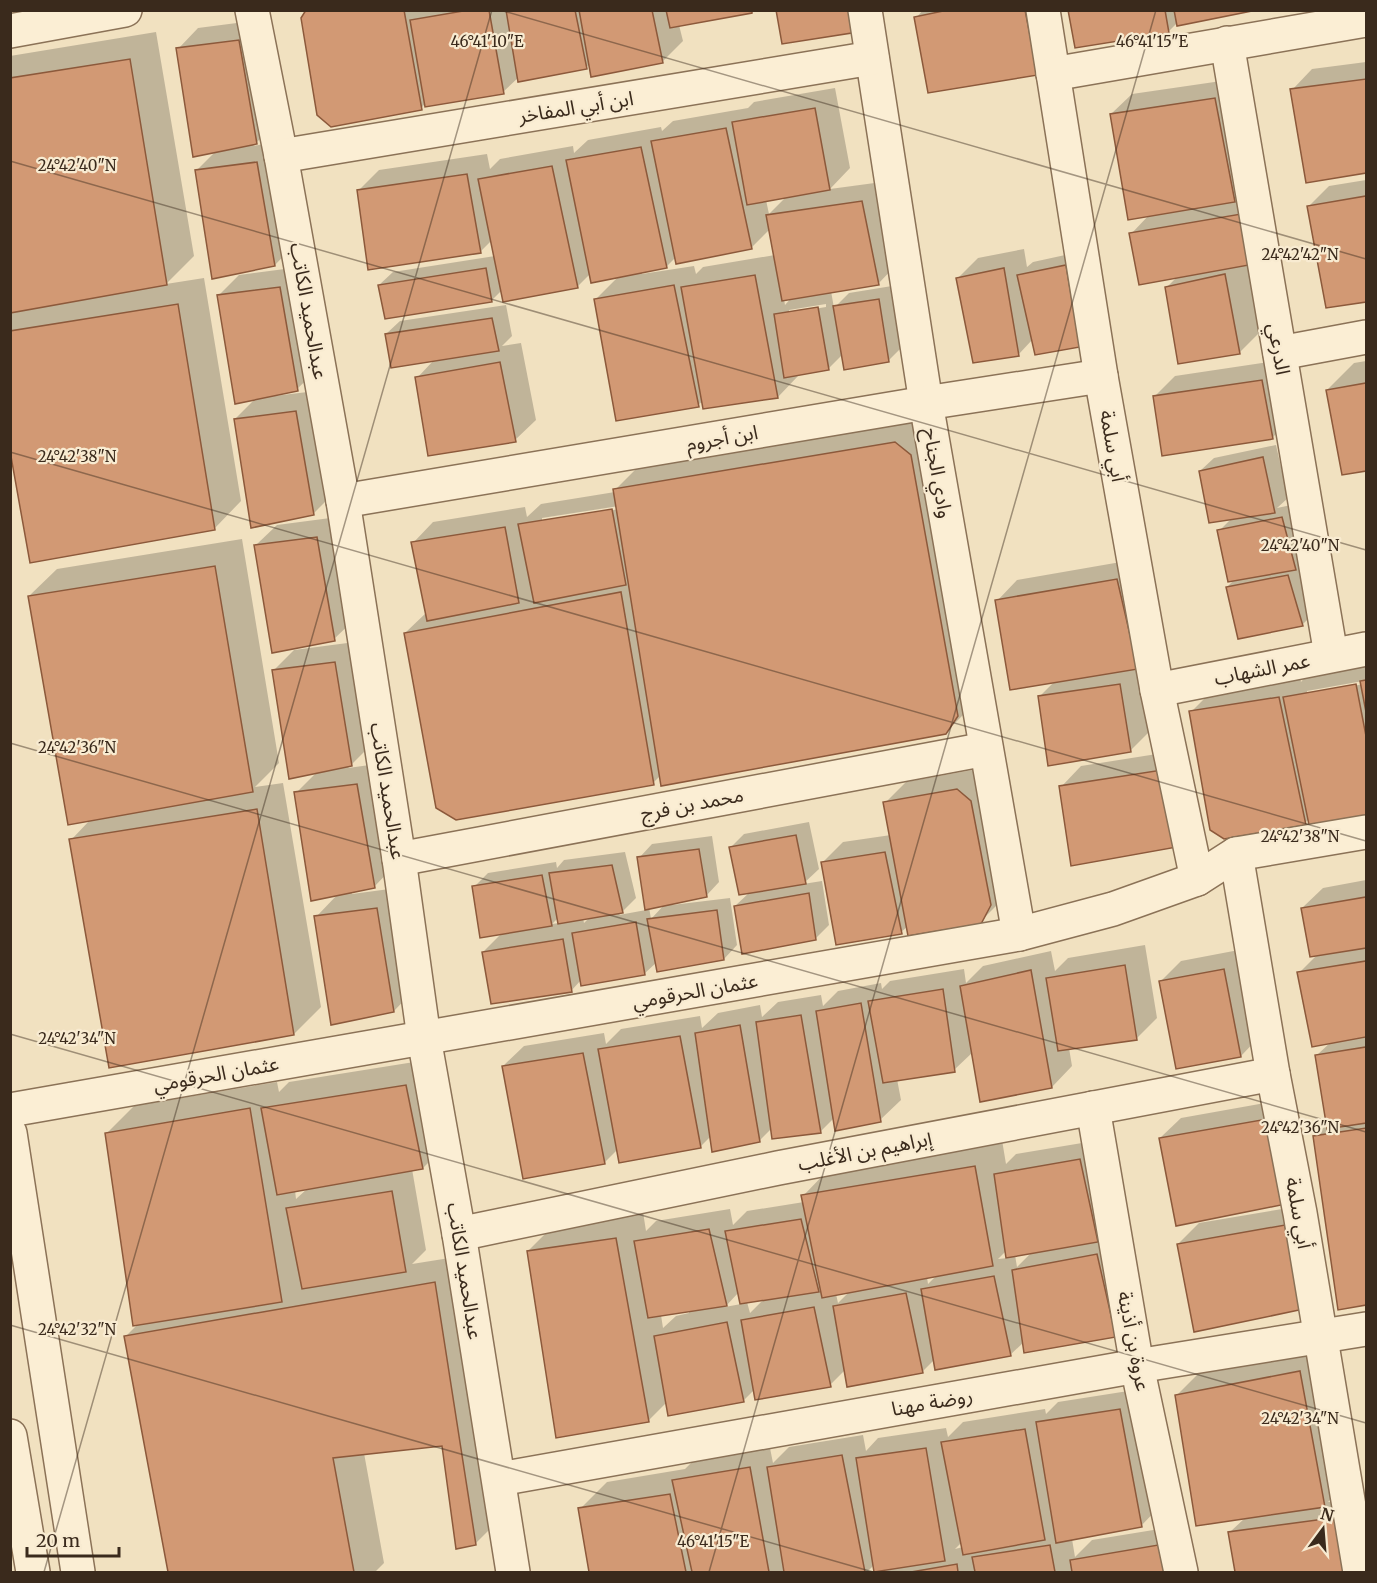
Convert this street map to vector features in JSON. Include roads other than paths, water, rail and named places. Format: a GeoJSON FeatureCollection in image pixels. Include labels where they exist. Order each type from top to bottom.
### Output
{"type":"FeatureCollection","features":[{"type":"Feature","properties":{"kind":"street"},"geometry":{"type":"LineString","coordinates":[[10,31],[125,10]]}},
{"type":"Feature","properties":{"kind":"street","name":"عبدالحميد الكاتب"},"geometry":{"type":"LineString","coordinates":[[252,10],[344,501],[424,1038],[459,1234],[513,1572]]}},
{"type":"Feature","properties":{"kind":"street","name":"وادي الجناح"},"geometry":{"type":"LineString","coordinates":[[865,10],[926,403],[1019,934]]}},
{"type":"Feature","properties":{"kind":"street","name":"أبي سلمة"},"geometry":{"type":"LineString","coordinates":[[1042,10],[1101,376],[1157,690],[1197,879]]}},
{"type":"Feature","properties":{"kind":"street"},"geometry":{"type":"LineString","coordinates":[[1053,74],[1366,20]]}},
{"type":"Feature","properties":{"kind":"street","name":"الدرعي"},"geometry":{"type":"LineString","coordinates":[[1227,43],[1330,655]]}},
{"type":"Feature","properties":{"kind":"street","name":"ابن أبي المفاخر"},"geometry":{"type":"LineString","coordinates":[[281,156],[872,58]]}},
{"type":"Feature","properties":{"kind":"street"},"geometry":{"type":"LineString","coordinates":[[1280,353],[1366,337]]}},
{"type":"Feature","properties":{"kind":"street","name":"ابن أجروم"},"geometry":{"type":"LineString","coordinates":[[344,501],[926,403],[1101,376]]}},
{"type":"Feature","properties":{"kind":"street","name":"عمر الشهاب"},"geometry":{"type":"LineString","coordinates":[[1157,690],[1366,649]]}},
{"type":"Feature","properties":{"kind":"street","name":"محمد بن فرج"},"geometry":{"type":"LineString","coordinates":[[399,859],[986,749]]}},
{"type":"Feature","properties":{"kind":"street","name":"عثمان الحرقومي"},"geometry":{"type":"LineString","coordinates":[[10,1110],[1019,934],[1113,909],[1197,879],[1236,854],[1366,832]]}},
{"type":"Feature","properties":{"kind":"street","name":"أبي سلمة"},"geometry":{"type":"LineString","coordinates":[[1236,854],[1273,1074],[1300,1213],[1360,1572]]}},
{"type":"Feature","properties":{"kind":"street","name":"إبراهيم بن الأغلب"},"geometry":{"type":"LineString","coordinates":[[459,1234],[767,1170],[1273,1074]]}},
{"type":"Feature","properties":{"kind":"street","name":"عروة بن أذينة"},"geometry":{"type":"LineString","coordinates":[[1093,1108],[1137,1366],[1181,1572]]}},
{"type":"Feature","properties":{"kind":"street"},"geometry":{"type":"LineString","coordinates":[[10,1133],[78,1572]]}},
{"type":"Feature","properties":{"kind":"street","name":"روضة مهنا"},"geometry":{"type":"LineString","coordinates":[[499,1479],[1137,1366],[1366,1329]]}},
{"type":"Feature","properties":{"kind":"street"},"geometry":{"type":"LineString","coordinates":[[10,1436],[33,1572]]}}]}
